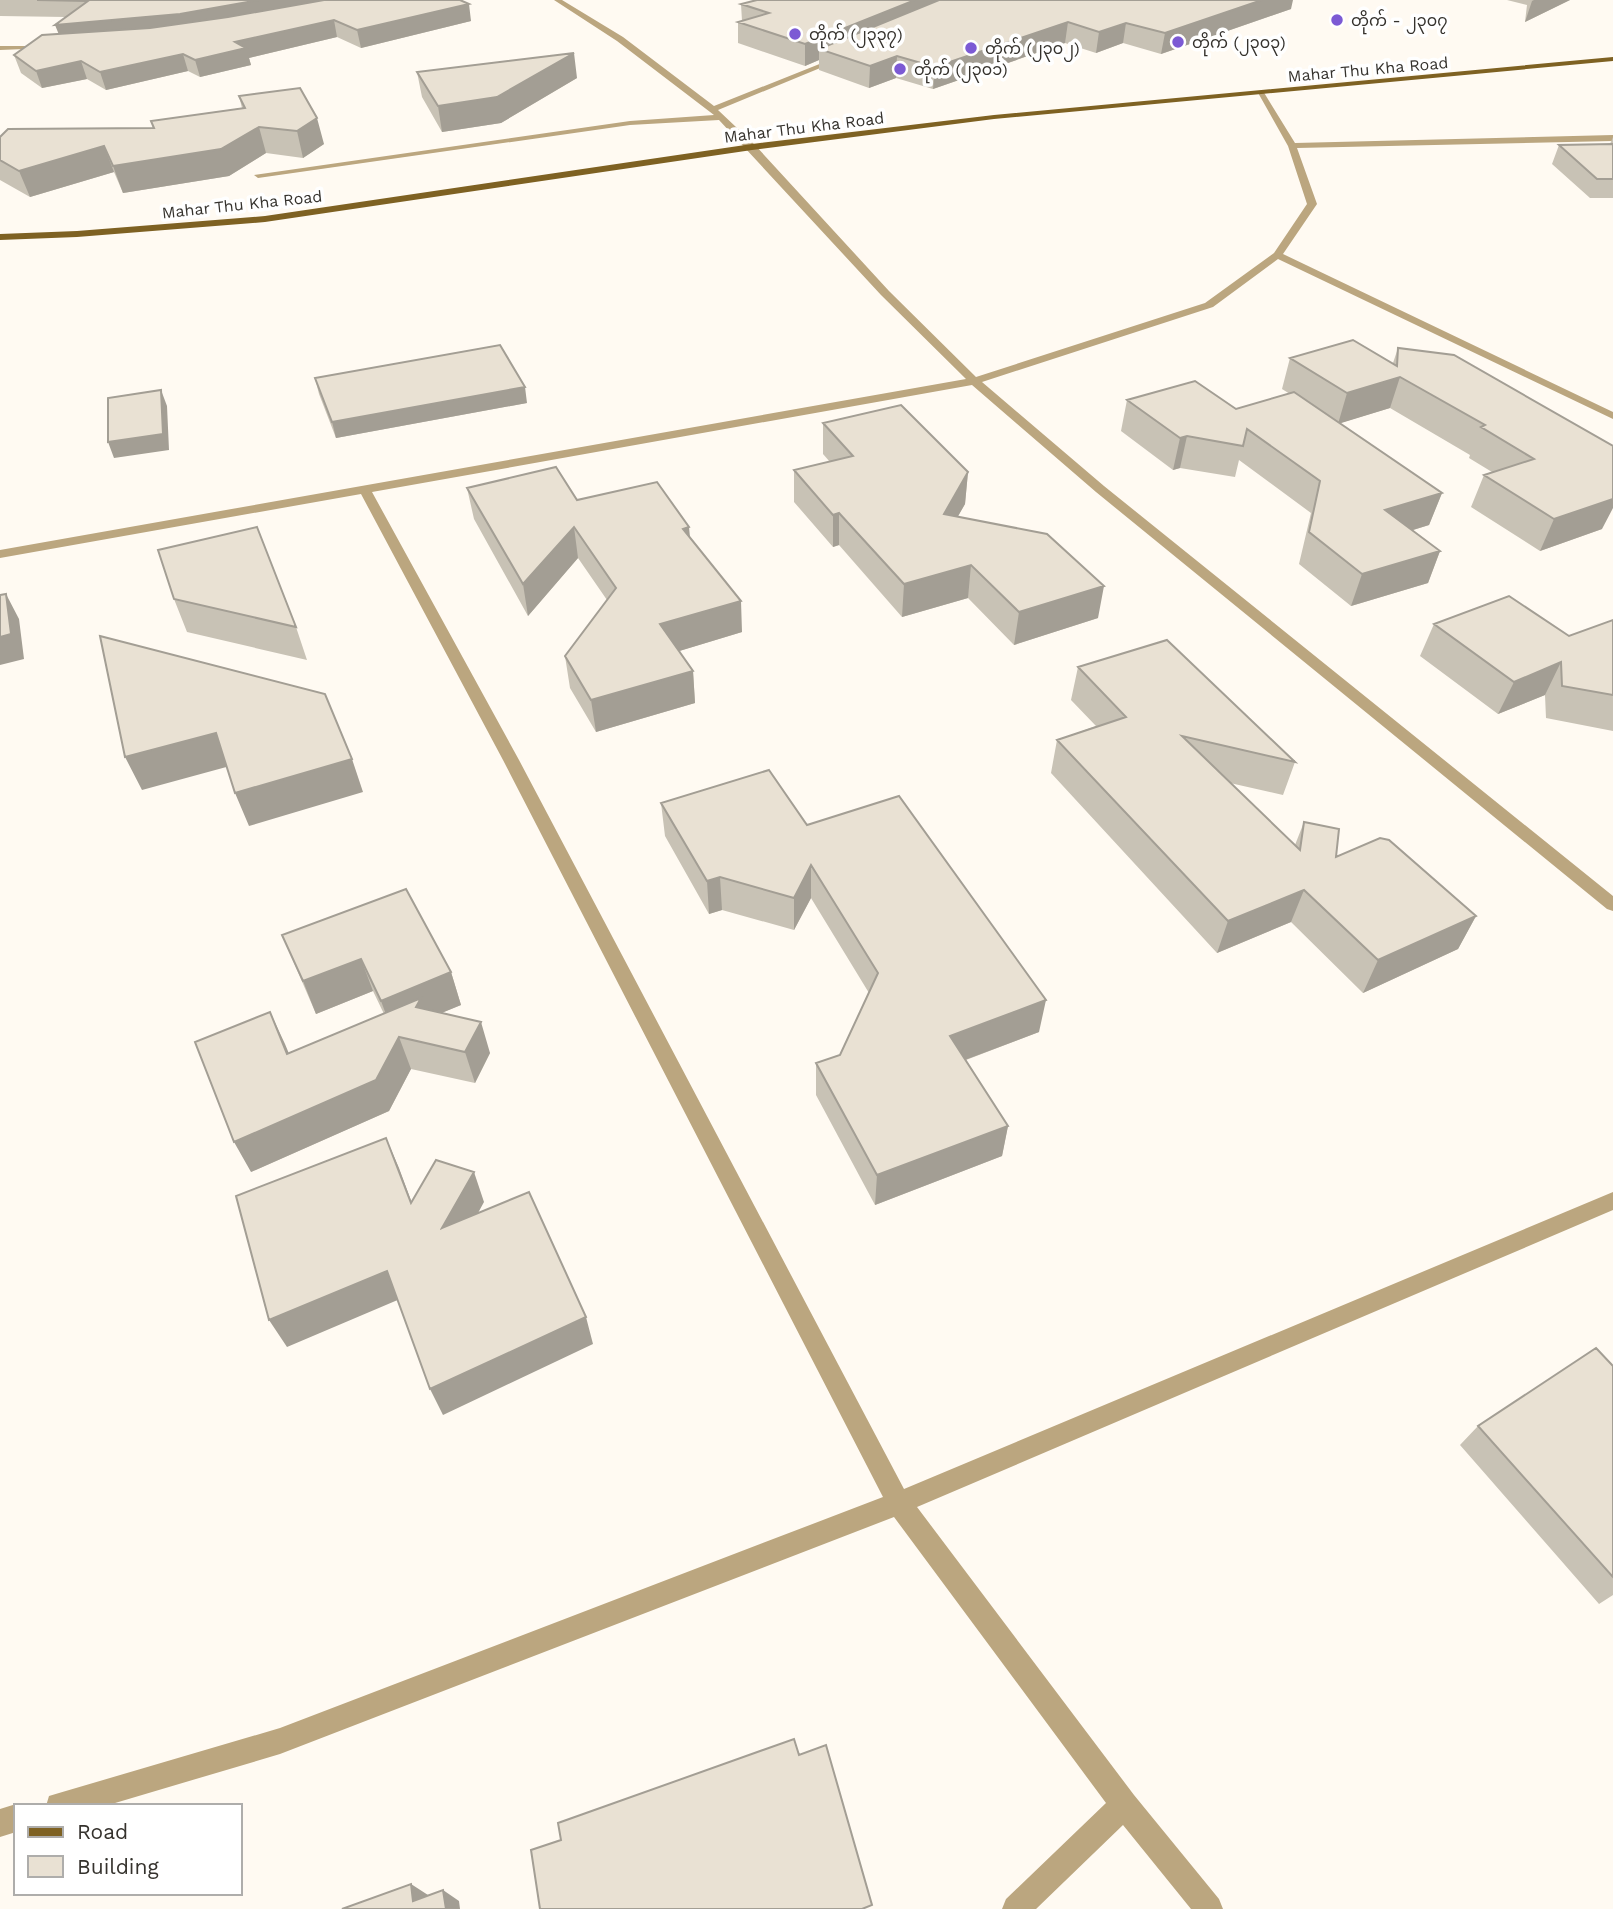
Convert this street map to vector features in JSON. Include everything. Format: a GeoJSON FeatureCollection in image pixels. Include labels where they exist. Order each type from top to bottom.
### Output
{"type":"FeatureCollection","features":[{"type":"Feature","properties":{"kind":"main road","name":"Mahar Thu Kha Road"},"geometry":{"type":"LineString","coordinates":[[0,237],[77,234],[265,219],[752,147],[994,117],[1613,59]]}},
{"type":"Feature","properties":{"kind":"street"},"geometry":{"type":"LineString","coordinates":[[557,0],[620,39],[717,113],[752,147],[885,293],[974,381],[1100,489],[1613,905]]}},
{"type":"Feature","properties":{"kind":"street"},"geometry":{"type":"LineString","coordinates":[[0,48],[55,48]]}},
{"type":"Feature","properties":{"kind":"street"},"geometry":{"type":"LineString","coordinates":[[258,175],[717,113],[851,52]]}},
{"type":"Feature","properties":{"kind":"street"},"geometry":{"type":"LineString","coordinates":[[0,554],[974,381],[1209,305],[1277,255],[1312,204],[1292,146],[1260,93]]}},
{"type":"Feature","properties":{"kind":"street"},"geometry":{"type":"LineString","coordinates":[[1292,146],[1613,138]]}},
{"type":"Feature","properties":{"kind":"street"},"geometry":{"type":"LineString","coordinates":[[1277,255],[1613,416]]}},
{"type":"Feature","properties":{"kind":"street"},"geometry":{"type":"LineString","coordinates":[[366,491],[518,772],[899,1503],[1124,1805],[1209,1909]]}},
{"type":"Feature","properties":{"kind":"street"},"geometry":{"type":"LineString","coordinates":[[65,1804],[280,1741],[899,1503],[1613,1201]]}},
{"type":"Feature","properties":{"kind":"street"},"geometry":{"type":"LineString","coordinates":[[1016,1909],[1124,1805]]}},
{"type":"Feature","properties":{"kind":"building"},"geometry":{"type":"Polygon","coordinates":[[[37,0],[259,0],[180,14],[55,25],[88,1],[37,0]]]}},
{"type":"Feature","properties":{"kind":"building"},"geometry":{"type":"Polygon","coordinates":[[[324,0],[460,0],[469,4],[357,30],[334,20],[235,42],[246,48],[195,60],[183,54],[100,72],[81,61],[36,71],[14,55],[42,35],[150,28],[324,0]]]}},
{"type":"Feature","properties":{"kind":"building"},"geometry":{"type":"Polygon","coordinates":[[[757,0],[915,0],[805,44],[738,22],[769,13],[741,4],[757,0]]]}},
{"type":"Feature","properties":{"kind":"building"},"geometry":{"type":"Polygon","coordinates":[[[939,0],[1262,0],[1165,33],[1126,23],[1099,32],[1068,22],[935,67],[897,56],[870,66],[819,49],[939,0]]]}},
{"type":"Feature","properties":{"kind":"building"},"geometry":{"type":"Polygon","coordinates":[[[574,53],[497,97],[438,106],[417,72],[574,53]]]}},
{"type":"Feature","properties":{"kind":"building"},"geometry":{"type":"Polygon","coordinates":[[[300,88],[317,118],[297,131],[259,127],[221,149],[113,166],[104,146],[19,171],[0,160],[0,137],[8,129],[154,128],[151,121],[245,108],[239,96],[300,88]]]}},
{"type":"Feature","properties":{"kind":"building"},"geometry":{"type":"Polygon","coordinates":[[[1613,144],[1613,179],[1597,179],[1559,145],[1613,144]]]}},
{"type":"Feature","properties":{"kind":"building"},"geometry":{"type":"Polygon","coordinates":[[[1353,340],[1397,366],[1398,348],[1454,355],[1613,446],[1613,499],[1554,519],[1484,475],[1534,459],[1481,427],[1485,425],[1400,377],[1347,393],[1290,358],[1353,340]]]}},
{"type":"Feature","properties":{"kind":"building"},"geometry":{"type":"Polygon","coordinates":[[[500,345],[525,387],[332,422],[315,378],[500,345]]]}},
{"type":"Feature","properties":{"kind":"building"},"geometry":{"type":"Polygon","coordinates":[[[1195,381],[1236,409],[1294,392],[1442,493],[1385,510],[1440,551],[1362,574],[1309,532],[1320,481],[1247,429],[1243,446],[1187,436],[1180,438],[1127,400],[1195,381]]]}},
{"type":"Feature","properties":{"kind":"building"},"geometry":{"type":"Polygon","coordinates":[[[161,390],[163,434],[108,442],[108,398],[161,390]]]}},
{"type":"Feature","properties":{"kind":"building"},"geometry":{"type":"Polygon","coordinates":[[[901,405],[968,472],[944,514],[1047,534],[1104,586],[1019,612],[971,565],[904,584],[839,513],[833,515],[794,470],[853,456],[823,423],[901,405]]]}},
{"type":"Feature","properties":{"kind":"building"},"geometry":{"type":"Polygon","coordinates":[[[556,467],[577,500],[657,482],[689,527],[683,529],[741,601],[660,624],[693,671],[591,700],[565,656],[616,588],[574,527],[523,584],[467,488],[556,467]]]}},
{"type":"Feature","properties":{"kind":"building"},"geometry":{"type":"Polygon","coordinates":[[[257,527],[296,627],[174,599],[158,550],[257,527]]]}},
{"type":"Feature","properties":{"kind":"building"},"geometry":{"type":"Polygon","coordinates":[[[6,594],[11,634],[0,637],[0,595],[6,594]]]}},
{"type":"Feature","properties":{"kind":"building"},"geometry":{"type":"Polygon","coordinates":[[[1509,596],[1569,636],[1613,620],[1613,695],[1562,686],[1561,662],[1514,682],[1434,624],[1509,596]]]}},
{"type":"Feature","properties":{"kind":"building"},"geometry":{"type":"Polygon","coordinates":[[[100,636],[325,694],[352,759],[235,793],[216,733],[125,757],[100,636]]]}},
{"type":"Feature","properties":{"kind":"building"},"geometry":{"type":"Polygon","coordinates":[[[1167,640],[1295,762],[1182,736],[1300,850],[1304,822],[1339,829],[1336,857],[1380,838],[1389,840],[1476,916],[1378,960],[1304,890],[1228,921],[1057,740],[1126,717],[1078,667],[1167,640]]]}},
{"type":"Feature","properties":{"kind":"building"},"geometry":{"type":"Polygon","coordinates":[[[769,770],[807,825],[899,796],[1046,1000],[950,1036],[1008,1126],[877,1175],[816,1063],[840,1055],[878,973],[811,865],[794,898],[720,877],[707,881],[661,803],[769,770]]]}},
{"type":"Feature","properties":{"kind":"building"},"geometry":{"type":"Polygon","coordinates":[[[406,889],[451,972],[381,1001],[361,959],[303,981],[282,935],[406,889]]]}},
{"type":"Feature","properties":{"kind":"building"},"geometry":{"type":"Polygon","coordinates":[[[421,998],[416,1007],[481,1022],[465,1052],[399,1037],[376,1080],[234,1142],[195,1042],[270,1012],[287,1054],[421,998]]]}},
{"type":"Feature","properties":{"kind":"building"},"geometry":{"type":"Polygon","coordinates":[[[386,1138],[411,1203],[436,1160],[474,1172],[442,1228],[529,1192],[586,1317],[430,1389],[387,1271],[269,1320],[236,1196],[386,1138]]]}},
{"type":"Feature","properties":{"kind":"building"},"geometry":{"type":"Polygon","coordinates":[[[1596,1348],[1613,1366],[1613,1577],[1478,1426],[1596,1348]]]}},
{"type":"Feature","properties":{"kind":"building"},"geometry":{"type":"Polygon","coordinates":[[[794,1739],[799,1755],[826,1745],[872,1905],[862,1909],[540,1909],[531,1850],[561,1840],[558,1823],[794,1739]]]}},
{"type":"Feature","properties":{"kind":"building"},"geometry":{"type":"Polygon","coordinates":[[[411,1884],[413,1901],[443,1890],[446,1909],[342,1909],[411,1884]]]}},
{"type":"Feature","properties":{"kind":"place","name":"တိုက် - ၂၃၀၇"},"geometry":{"type":"Point","coordinates":[1337,20]}},
{"type":"Feature","properties":{"kind":"place","name":"တိုက် (၂၃၃၇)"},"geometry":{"type":"Point","coordinates":[795,34]}},
{"type":"Feature","properties":{"kind":"place","name":"တိုက် (၂၃၀၃)"},"geometry":{"type":"Point","coordinates":[1178,42]}},
{"type":"Feature","properties":{"kind":"place","name":"တိုက် (၂၃၀၂)"},"geometry":{"type":"Point","coordinates":[971,48]}},
{"type":"Feature","properties":{"kind":"place","name":"တိုက် (၂၃၀၁)"},"geometry":{"type":"Point","coordinates":[900,69]}}]}
